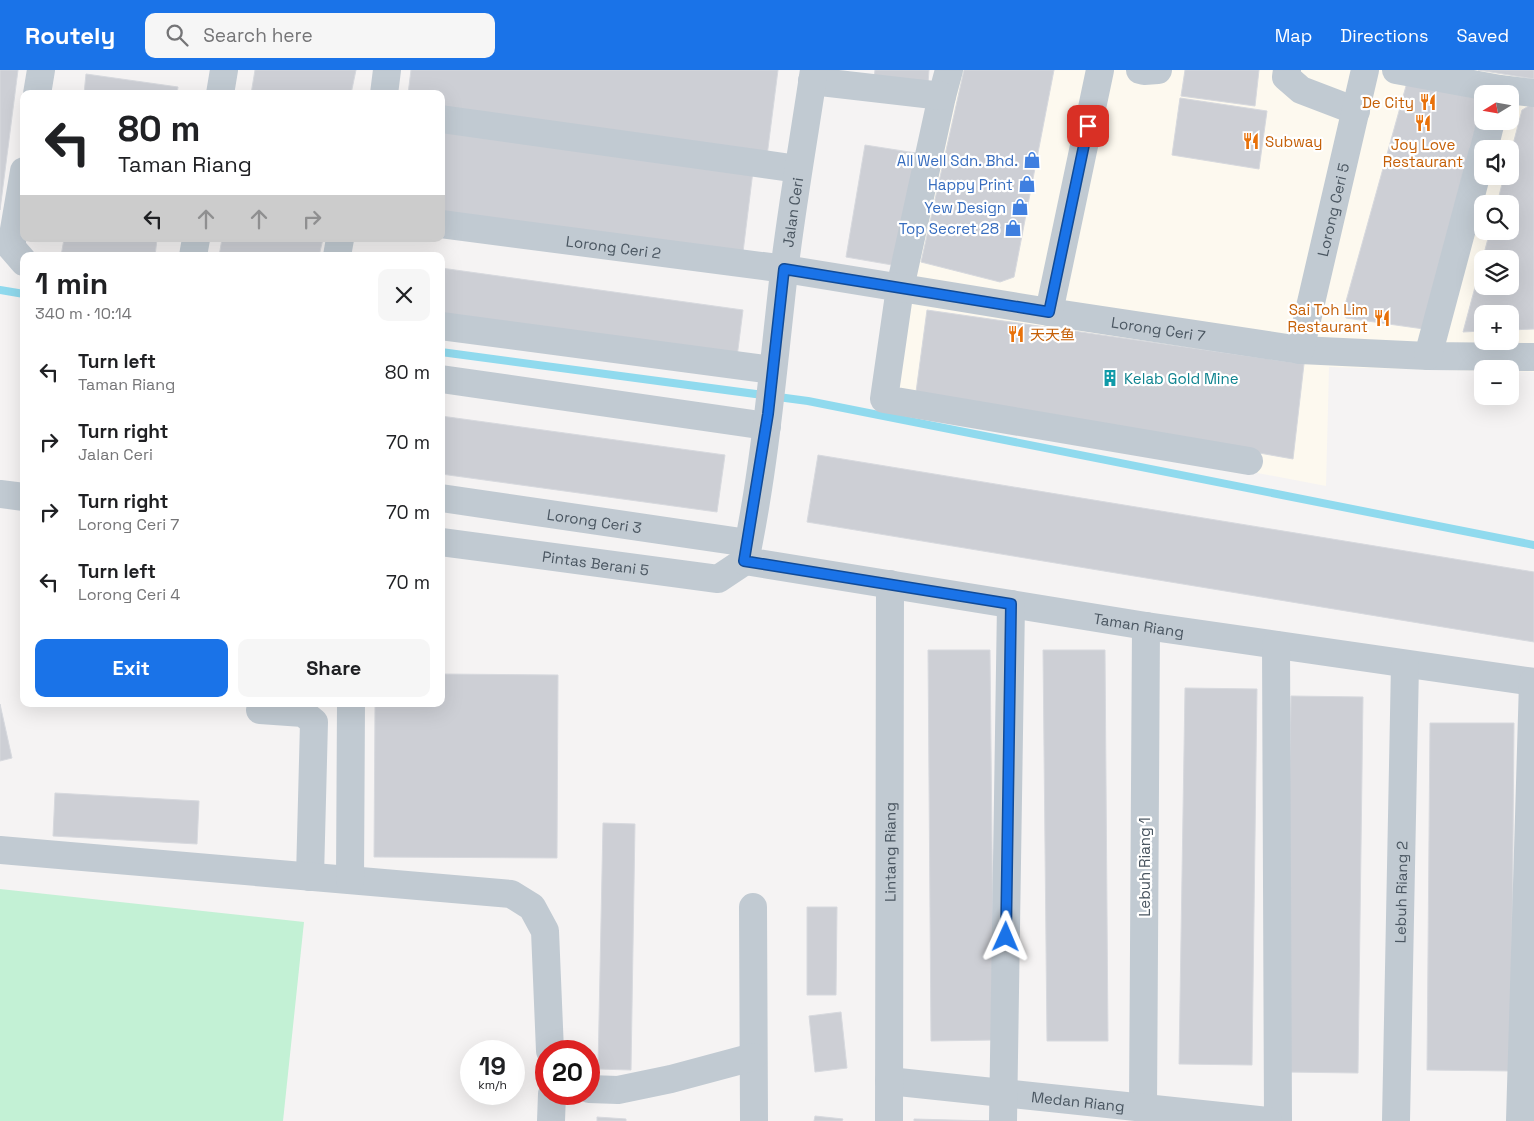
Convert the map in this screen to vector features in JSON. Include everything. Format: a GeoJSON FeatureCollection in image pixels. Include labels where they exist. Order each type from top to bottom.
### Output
{"type":"FeatureCollection","features":[{"type":"Feature","properties":{"kind":"street"},"geometry":{"type":"LineString","coordinates":[[38,90],[41,70]]}},
{"type":"Feature","properties":{"kind":"street"},"geometry":{"type":"LineString","coordinates":[[221,90],[224,70]]}},
{"type":"Feature","properties":{"kind":"street"},"geometry":{"type":"LineString","coordinates":[[385,90],[388,70]]}},
{"type":"Feature","properties":{"kind":"street"},"geometry":{"type":"LineString","coordinates":[[1049,312],[1100,70]]}},
{"type":"Feature","properties":{"kind":"street"},"geometry":{"type":"LineString","coordinates":[[1140,70],[1158,70]]}},
{"type":"Feature","properties":{"kind":"street"},"geometry":{"type":"LineString","coordinates":[[1288,70],[1286,78],[1301,90],[1356,111]]}},
{"type":"Feature","properties":{"kind":"street","name":"Lorong Ceri 5"},"geometry":{"type":"LineString","coordinates":[[1300,350],[1365,70]]}},
{"type":"Feature","properties":{"kind":"street"},"geometry":{"type":"LineString","coordinates":[[1396,70],[1474,86]]}},
{"type":"Feature","properties":{"kind":"street"},"geometry":{"type":"LineString","coordinates":[[813,75],[945,83],[900,288],[884,399],[1249,461]]}},
{"type":"Feature","properties":{"kind":"street","name":"Jalan Ceri"},"geometry":{"type":"LineString","coordinates":[[746,552],[768,420],[784,269],[813,75]]}},
{"type":"Feature","properties":{"kind":"street"},"geometry":{"type":"LineString","coordinates":[[1519,92],[1534,93]]}},
{"type":"Feature","properties":{"kind":"street"},"geometry":{"type":"LineString","coordinates":[[445,120],[798,169]]}},
{"type":"Feature","properties":{"kind":"street"},"geometry":{"type":"LineString","coordinates":[[1428,356],[1474,184]]}},
{"type":"Feature","properties":{"kind":"street"},"geometry":{"type":"LineString","coordinates":[[20,194],[11,247],[20,257]]}},
{"type":"Feature","properties":{"kind":"street","name":"Lorong Ceri 2"},"geometry":{"type":"LineString","coordinates":[[445,225],[784,269]]}},
{"type":"Feature","properties":{"kind":"street","name":"Lorong Ceri 7"},"geometry":{"type":"LineString","coordinates":[[784,269],[1300,350],[1428,356],[1534,357]]}},
{"type":"Feature","properties":{"kind":"street"},"geometry":{"type":"LineString","coordinates":[[445,327],[772,376]]}},
{"type":"Feature","properties":{"kind":"street"},"geometry":{"type":"LineString","coordinates":[[445,380],[768,420]]}},
{"type":"Feature","properties":{"kind":"street"},"geometry":{"type":"LineString","coordinates":[[0,494],[20,496]]}},
{"type":"Feature","properties":{"kind":"street","name":"Lorong Ceri 3"},"geometry":{"type":"LineString","coordinates":[[445,499],[746,552]]}},
{"type":"Feature","properties":{"kind":"street","name":"Pintas Berani 5"},"geometry":{"type":"LineString","coordinates":[[445,543],[718,578],[746,552]]}},
{"type":"Feature","properties":{"kind":"street","name":"Taman Riang"},"geometry":{"type":"LineString","coordinates":[[746,552],[890,584],[1011,604],[1146,626],[1534,682]]}},
{"type":"Feature","properties":{"kind":"street","name":"Lintang Riang"},"geometry":{"type":"LineString","coordinates":[[889,1121],[890,584]]}},
{"type":"Feature","properties":{"kind":"street"},"geometry":{"type":"LineString","coordinates":[[1003,1121],[1011,604]]}},
{"type":"Feature","properties":{"kind":"street","name":"Lebuh Riang 1"},"geometry":{"type":"LineString","coordinates":[[1146,626],[1150,1114]]}},
{"type":"Feature","properties":{"kind":"street"},"geometry":{"type":"LineString","coordinates":[[1276,645],[1278,1121]]}},
{"type":"Feature","properties":{"kind":"street","name":"Lebuh Riang 2"},"geometry":{"type":"LineString","coordinates":[[1396,1121],[1405,664]]}},
{"type":"Feature","properties":{"kind":"street"},"geometry":{"type":"LineString","coordinates":[[1520,1121],[1534,682]]}},
{"type":"Feature","properties":{"kind":"street"},"geometry":{"type":"LineString","coordinates":[[350,880],[351,707]]}},
{"type":"Feature","properties":{"kind":"street"},"geometry":{"type":"LineString","coordinates":[[260,710],[303,713],[314,722],[310,877]]}},
{"type":"Feature","properties":{"kind":"street"},"geometry":{"type":"LineString","coordinates":[[0,850],[511,894],[532,907],[545,931],[550,1040]]}},
{"type":"Feature","properties":{"kind":"street"},"geometry":{"type":"LineString","coordinates":[[753,907],[754,1121]]}},
{"type":"Feature","properties":{"kind":"street"},"geometry":{"type":"LineString","coordinates":[[600,1089],[618,1090],[671,1080],[753,1057]]}},
{"type":"Feature","properties":{"kind":"street","name":"Medan Riang"},"geometry":{"type":"LineString","coordinates":[[889,1080],[1004,1093],[1150,1114],[1268,1121]]}},
{"type":"Feature","properties":{"kind":"street"},"geometry":{"type":"LineString","coordinates":[[551,1121],[552,1105]]}},
{"type":"Feature","properties":{"kind":"shaded area"},"geometry":{"type":"Polygon","coordinates":[[[953,70],[1534,70],[1534,372],[1519,371],[1519,360],[1474,360],[1474,371],[1329,367],[1326,486],[874,400],[953,70]]]}},
{"type":"Feature","properties":{"kind":"green space"},"geometry":{"type":"Polygon","coordinates":[[[0,889],[304,922],[283,1121],[0,1121],[0,889]]]}},
{"type":"Feature","properties":{"kind":"building"},"geometry":{"type":"Polygon","coordinates":[[[0,70],[18,70],[0,210],[0,70]]]}},
{"type":"Feature","properties":{"kind":"building"},"geometry":{"type":"Polygon","coordinates":[[[255,70],[356,70],[352,90],[252,90],[255,70]]]}},
{"type":"Feature","properties":{"kind":"building"},"geometry":{"type":"Polygon","coordinates":[[[411,70],[778,70],[767,156],[445,115],[445,90],[408,90],[411,70]]]}},
{"type":"Feature","properties":{"kind":"building"},"geometry":{"type":"Polygon","coordinates":[[[875,70],[929,70],[928,84],[874,77],[875,70]]]}},
{"type":"Feature","properties":{"kind":"building"},"geometry":{"type":"Polygon","coordinates":[[[964,70],[1054,70],[1014,277],[1000,282],[921,262],[964,70]]]}},
{"type":"Feature","properties":{"kind":"building"},"geometry":{"type":"Polygon","coordinates":[[[1185,70],[1259,70],[1255,106],[1181,96],[1185,70]]]}},
{"type":"Feature","properties":{"kind":"building"},"geometry":{"type":"Polygon","coordinates":[[[1478,70],[1534,70],[1534,79],[1478,70]]]}},
{"type":"Feature","properties":{"kind":"building"},"geometry":{"type":"Polygon","coordinates":[[[86,74],[178,87],[178,90],[84,90],[86,74]]]}},
{"type":"Feature","properties":{"kind":"building"},"geometry":{"type":"Polygon","coordinates":[[[1412,82],[1474,93],[1474,130],[1480,130],[1477,140],[1474,140],[1474,154],[1431,330],[1346,318],[1343,312],[1406,86],[1412,82]]]}},
{"type":"Feature","properties":{"kind":"building"},"geometry":{"type":"Polygon","coordinates":[[[1180,98],[1267,111],[1259,169],[1172,155],[1180,98]]]}},
{"type":"Feature","properties":{"kind":"building"},"geometry":{"type":"Polygon","coordinates":[[[1534,103],[1534,329],[1519,330],[1519,305],[1474,305],[1474,331],[1463,332],[1474,291],[1474,295],[1519,295],[1519,250],[1485,250],[1488,240],[1519,240],[1519,195],[1499,195],[1502,185],[1519,185],[1519,140],[1514,140],[1517,130],[1519,130],[1522,110],[1534,103]]]}},
{"type":"Feature","properties":{"kind":"building"},"geometry":{"type":"Polygon","coordinates":[[[445,131],[753,171],[743,252],[445,213],[445,131]]]}},
{"type":"Feature","properties":{"kind":"building"},"geometry":{"type":"Polygon","coordinates":[[[865,145],[916,153],[898,266],[846,257],[865,145]]]}},
{"type":"Feature","properties":{"kind":"building"},"geometry":{"type":"Polygon","coordinates":[[[63,242],[157,242],[155,252],[62,252],[63,242]]]}},
{"type":"Feature","properties":{"kind":"building"},"geometry":{"type":"Polygon","coordinates":[[[221,242],[322,242],[320,252],[220,252],[221,242]]]}},
{"type":"Feature","properties":{"kind":"building"},"geometry":{"type":"Polygon","coordinates":[[[445,269],[743,310],[737,357],[445,317],[445,269]]]}},
{"type":"Feature","properties":{"kind":"building","name":"Kelab Gold Mine"},"geometry":{"type":"Polygon","coordinates":[[[927,310],[1304,364],[1293,459],[916,392],[927,310]]]}},
{"type":"Feature","properties":{"kind":"building"},"geometry":{"type":"Polygon","coordinates":[[[445,417],[725,455],[717,512],[445,475],[445,417]]]}},
{"type":"Feature","properties":{"kind":"building"},"geometry":{"type":"Polygon","coordinates":[[[818,455],[1534,572],[1534,642],[807,522],[818,455]]]}},
{"type":"Feature","properties":{"kind":"building"},"geometry":{"type":"Polygon","coordinates":[[[928,650],[990,650],[994,1040],[931,1041],[928,650]]]}},
{"type":"Feature","properties":{"kind":"building"},"geometry":{"type":"Polygon","coordinates":[[[1043,650],[1105,650],[1108,1041],[1047,1041],[1043,650]]]}},
{"type":"Feature","properties":{"kind":"building"},"geometry":{"type":"Polygon","coordinates":[[[445,674],[558,675],[557,858],[374,857],[375,707],[445,707],[445,674]]]}},
{"type":"Feature","properties":{"kind":"building"},"geometry":{"type":"Polygon","coordinates":[[[1185,688],[1257,689],[1252,1065],[1179,1064],[1185,688]]]}},
{"type":"Feature","properties":{"kind":"building"},"geometry":{"type":"Polygon","coordinates":[[[1291,696],[1363,697],[1358,1073],[1285,1072],[1291,696]]]}},
{"type":"Feature","properties":{"kind":"building"},"geometry":{"type":"Polygon","coordinates":[[[0,704],[12,758],[0,761],[0,704]]]}},
{"type":"Feature","properties":{"kind":"building"},"geometry":{"type":"Polygon","coordinates":[[[1430,723],[1514,723],[1511,1071],[1427,1070],[1430,723]]]}},
{"type":"Feature","properties":{"kind":"building"},"geometry":{"type":"Polygon","coordinates":[[[55,793],[199,801],[197,844],[53,836],[55,793]]]}},
{"type":"Feature","properties":{"kind":"building"},"geometry":{"type":"Polygon","coordinates":[[[603,823],[635,824],[631,1070],[600,1069],[599,1040],[603,823]]]}},
{"type":"Feature","properties":{"kind":"building"},"geometry":{"type":"Polygon","coordinates":[[[807,907],[837,907],[836,995],[807,995],[807,907]]]}},
{"type":"Feature","properties":{"kind":"building"},"geometry":{"type":"Polygon","coordinates":[[[841,1012],[847,1068],[815,1072],[809,1016],[841,1012]]]}},
{"type":"Feature","properties":{"kind":"building"},"geometry":{"type":"Polygon","coordinates":[[[815,1116],[843,1119],[842,1121],[814,1121],[815,1116]]]}},
{"type":"Feature","properties":{"kind":"building"},"geometry":{"type":"Polygon","coordinates":[[[597,1117],[626,1119],[626,1121],[597,1121],[597,1117]]]}},
{"type":"Feature","properties":{"kind":"building"},"geometry":{"type":"Polygon","coordinates":[[[914,1119],[991,1121],[914,1121],[914,1119]]]}},
{"type":"Feature","properties":{"kind":"waterway"},"geometry":{"type":"LineString","coordinates":[[0,290],[20,293]]}},
{"type":"Feature","properties":{"kind":"waterway"},"geometry":{"type":"LineString","coordinates":[[445,353],[808,401],[1534,545]]}},
{"type":"Feature","properties":{"kind":"place","name":"De City"},"geometry":{"type":"Point","coordinates":[1428,102]}},
{"type":"Feature","properties":{"kind":"place","name":"Joy Love Restaurant"},"geometry":{"type":"Point","coordinates":[1423,123]}},
{"type":"Feature","properties":{"kind":"place","name":"Subway"},"geometry":{"type":"Point","coordinates":[1251,141]}},
{"type":"Feature","properties":{"kind":"place","name":"All Well Sdn. Bhd."},"geometry":{"type":"Point","coordinates":[1032,160]}},
{"type":"Feature","properties":{"kind":"place","name":"Happy Print"},"geometry":{"type":"Point","coordinates":[1027,184]}},
{"type":"Feature","properties":{"kind":"place","name":"Yew Design"},"geometry":{"type":"Point","coordinates":[1020,207]}},
{"type":"Feature","properties":{"kind":"place","name":"Top Secret 28"},"geometry":{"type":"Point","coordinates":[1013,228]}},
{"type":"Feature","properties":{"kind":"place","name":"Sai Toh Lim Restaurant"},"geometry":{"type":"Point","coordinates":[1382,318]}},
{"type":"Feature","properties":{"kind":"place","name":"天天鱼"},"geometry":{"type":"Point","coordinates":[1016,334]}},
{"type":"Feature","properties":{"kind":"place","name":"Kelab Gold Mine"},"geometry":{"type":"Point","coordinates":[1110,378]}},
{"type":"Feature","properties":{"kind":"route"},"geometry":{"type":"LineString","coordinates":[[1006,937],[1011,604],[744,561],[768,414],[784,269],[1049,312],[1088,126]]}}]}
